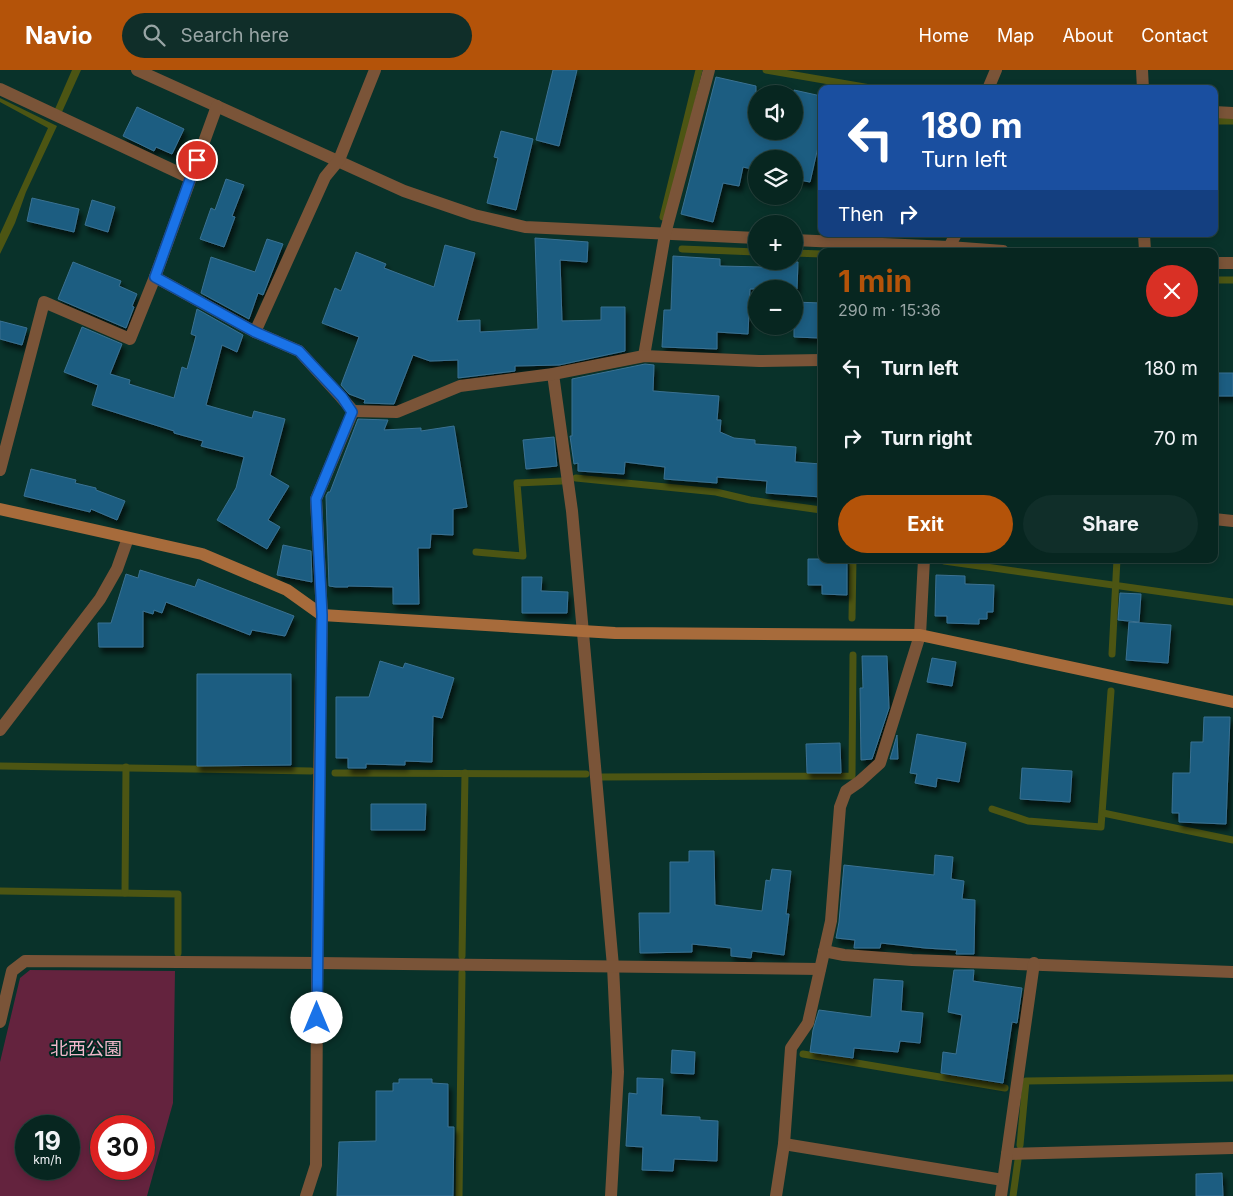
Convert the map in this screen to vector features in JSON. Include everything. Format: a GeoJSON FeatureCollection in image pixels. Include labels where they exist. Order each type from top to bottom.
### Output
{"type":"FeatureCollection","features":[{"type":"Feature","properties":{"kind":"street"},"geometry":{"type":"LineString","coordinates":[[137,70],[404,191],[474,215],[525,227],[748,238]]}},
{"type":"Feature","properties":{"kind":"street"},"geometry":{"type":"LineString","coordinates":[[255,332],[325,176],[339,160],[375,70]]}},
{"type":"Feature","properties":{"kind":"street"},"geometry":{"type":"LineString","coordinates":[[644,356],[665,234],[709,70]]}},
{"type":"Feature","properties":{"kind":"street"},"geometry":{"type":"LineString","coordinates":[[990,85],[996,70]]}},
{"type":"Feature","properties":{"kind":"street"},"geometry":{"type":"LineString","coordinates":[[1142,70],[1143,85]]}},
{"type":"Feature","properties":{"kind":"street"},"geometry":{"type":"LineString","coordinates":[[0,89],[190,178]]}},
{"type":"Feature","properties":{"kind":"street"},"geometry":{"type":"LineString","coordinates":[[0,470],[44,302],[130,339],[155,277],[217,106]]}},
{"type":"Feature","properties":{"kind":"street"},"geometry":{"type":"LineString","coordinates":[[1218,112],[1233,113]]}},
{"type":"Feature","properties":{"kind":"street"},"geometry":{"type":"LineString","coordinates":[[803,241],[931,248]]}},
{"type":"Feature","properties":{"kind":"street"},"geometry":{"type":"LineString","coordinates":[[1218,263],[1233,263]]}},
{"type":"Feature","properties":{"kind":"street"},"geometry":{"type":"LineString","coordinates":[[155,277],[255,332],[299,351],[342,397],[352,412]]}},
{"type":"Feature","properties":{"kind":"street"},"geometry":{"type":"LineString","coordinates":[[352,412],[397,412],[460,386],[553,374],[644,356],[759,361],[818,360]]}},
{"type":"Feature","properties":{"kind":"street"},"geometry":{"type":"LineString","coordinates":[[553,374],[572,511],[613,966],[618,1072],[611,1196]]}},
{"type":"Feature","properties":{"kind":"street"},"geometry":{"type":"LineString","coordinates":[[306,1196],[316,1165],[322,615],[316,499],[352,412]]}},
{"type":"Feature","properties":{"kind":"street"},"geometry":{"type":"LineString","coordinates":[[0,509],[202,554],[287,590],[322,615],[615,633],[920,636],[1233,702]]}},
{"type":"Feature","properties":{"kind":"street"},"geometry":{"type":"LineString","coordinates":[[1218,520],[1233,522]]}},
{"type":"Feature","properties":{"kind":"street"},"geometry":{"type":"LineString","coordinates":[[0,730],[100,599],[117,568],[128,538]]}},
{"type":"Feature","properties":{"kind":"street"},"geometry":{"type":"LineString","coordinates":[[776,1196],[784,1144],[791,1048],[808,1023],[831,921],[840,808],[846,791],[880,763],[920,636],[924,563]]}},
{"type":"Feature","properties":{"kind":"street"},"geometry":{"type":"LineString","coordinates":[[824,951],[844,956],[912,960],[1233,972]]}},
{"type":"Feature","properties":{"kind":"street"},"geometry":{"type":"LineString","coordinates":[[0,1022],[12,971],[25,961],[820,969]]}},
{"type":"Feature","properties":{"kind":"street"},"geometry":{"type":"LineString","coordinates":[[1001,1196],[1034,964]]}},
{"type":"Feature","properties":{"kind":"street"},"geometry":{"type":"LineString","coordinates":[[784,1144],[1004,1180]]}},
{"type":"Feature","properties":{"kind":"street"},"geometry":{"type":"LineString","coordinates":[[1007,1154],[1233,1148]]}},
{"type":"Feature","properties":{"kind":"green space","name":"北西公園"},"geometry":{"type":"Polygon","coordinates":[[[30,970],[175,971],[173,1103],[155,1167],[155,1115],[90,1115],[90,1180],[151,1180],[147,1196],[0,1196],[0,1062],[20,978],[30,970]]]}},
{"type":"Feature","properties":{"kind":"shaded area"},"geometry":{"type":"Polygon","coordinates":[[[72,70],[81,70],[62,112],[55,109],[72,70]]]}},
{"type":"Feature","properties":{"kind":"shaded area"},"geometry":{"type":"Polygon","coordinates":[[[0,98],[57,126],[0,254],[0,234],[48,128],[0,102],[0,98]]]}},
{"type":"Feature","properties":{"kind":"building"},"geometry":{"type":"Polygon","coordinates":[[[553,70],[577,70],[559,146],[536,140],[553,70]]]}},
{"type":"Feature","properties":{"kind":"building"},"geometry":{"type":"Polygon","coordinates":[[[716,77],[752,85],[748,85],[748,140],[803,140],[803,92],[818,95],[818,147],[810,182],[803,181],[803,150],[748,150],[748,168],[743,167],[739,186],[723,183],[713,222],[681,214],[716,77]]]}},
{"type":"Feature","properties":{"kind":"building"},"geometry":{"type":"Polygon","coordinates":[[[137,107],[184,129],[172,154],[156,147],[154,151],[123,136],[137,107]]]}},
{"type":"Feature","properties":{"kind":"building"},"geometry":{"type":"Polygon","coordinates":[[[501,131],[533,139],[516,210],[487,203],[498,158],[494,157],[501,131]]]}},
{"type":"Feature","properties":{"kind":"building"},"geometry":{"type":"Polygon","coordinates":[[[226,179],[244,185],[232,216],[235,217],[224,247],[200,239],[211,208],[215,210],[226,179]]]}},
{"type":"Feature","properties":{"kind":"building"},"geometry":{"type":"Polygon","coordinates":[[[32,198],[79,209],[74,232],[27,221],[32,198]]]}},
{"type":"Feature","properties":{"kind":"building"},"geometry":{"type":"Polygon","coordinates":[[[92,200],[115,207],[108,232],[85,225],[92,200]]]}},
{"type":"Feature","properties":{"kind":"building"},"geometry":{"type":"Polygon","coordinates":[[[535,238],[588,242],[587,262],[560,260],[562,321],[601,320],[601,307],[625,307],[625,351],[559,365],[515,366],[515,371],[458,378],[458,360],[430,361],[413,355],[394,404],[364,403],[365,400],[349,394],[341,385],[359,337],[322,323],[335,288],[341,291],[356,252],[386,264],[384,268],[434,287],[445,245],[475,253],[457,321],[480,320],[480,332],[538,329],[535,238]]]}},
{"type":"Feature","properties":{"kind":"building"},"geometry":{"type":"Polygon","coordinates":[[[267,239],[283,244],[263,295],[258,293],[249,319],[201,293],[211,257],[255,272],[267,239]]]}},
{"type":"Feature","properties":{"kind":"building"},"geometry":{"type":"Polygon","coordinates":[[[673,256],[720,259],[720,266],[748,267],[748,270],[798,270],[797,280],[748,280],[748,334],[717,332],[717,349],[662,347],[664,310],[671,310],[673,256]]]}},
{"type":"Feature","properties":{"kind":"building"},"geometry":{"type":"Polygon","coordinates":[[[73,262],[121,281],[119,286],[137,294],[126,328],[58,299],[73,262]]]}},
{"type":"Feature","properties":{"kind":"building"},"geometry":{"type":"Polygon","coordinates":[[[803,302],[818,303],[818,338],[794,337],[794,335],[803,335],[803,302]]]}},
{"type":"Feature","properties":{"kind":"building"},"geometry":{"type":"Polygon","coordinates":[[[197,309],[243,335],[237,352],[222,345],[206,405],[252,418],[254,411],[285,419],[270,475],[289,486],[268,520],[280,527],[267,549],[217,520],[236,488],[244,457],[201,446],[203,441],[92,405],[98,385],[64,372],[82,327],[122,344],[110,374],[130,380],[129,384],[174,398],[182,367],[187,369],[196,336],[191,334],[197,309]]]}},
{"type":"Feature","properties":{"kind":"building"},"geometry":{"type":"Polygon","coordinates":[[[0,321],[27,328],[22,345],[0,339],[0,321]]]}},
{"type":"Feature","properties":{"kind":"building"},"geometry":{"type":"Polygon","coordinates":[[[645,364],[654,365],[653,391],[719,396],[717,420],[721,420],[720,432],[734,438],[755,440],[755,444],[796,447],[795,462],[818,464],[818,497],[766,493],[767,481],[717,477],[717,483],[664,479],[665,467],[625,462],[624,474],[578,471],[578,463],[574,464],[570,436],[572,436],[572,379],[645,364]]]}},
{"type":"Feature","properties":{"kind":"building"},"geometry":{"type":"Polygon","coordinates":[[[1218,373],[1233,373],[1233,396],[1218,396],[1218,373]]]}},
{"type":"Feature","properties":{"kind":"building"},"geometry":{"type":"Polygon","coordinates":[[[358,419],[388,420],[384,430],[421,428],[421,431],[454,426],[467,507],[453,509],[453,535],[431,534],[430,548],[418,548],[419,604],[393,604],[393,587],[329,586],[326,496],[330,492],[358,419]]]}},
{"type":"Feature","properties":{"kind":"building"},"geometry":{"type":"Polygon","coordinates":[[[554,437],[557,466],[526,469],[523,440],[554,437]]]}},
{"type":"Feature","properties":{"kind":"building"},"geometry":{"type":"Polygon","coordinates":[[[31,469],[76,480],[75,483],[96,488],[96,490],[125,501],[117,520],[91,509],[90,512],[24,496],[31,469]]]}},
{"type":"Feature","properties":{"kind":"building"},"geometry":{"type":"Polygon","coordinates":[[[283,545],[311,551],[312,582],[277,575],[283,545]]]}},
{"type":"Feature","properties":{"kind":"building"},"geometry":{"type":"Polygon","coordinates":[[[808,559],[818,559],[818,563],[847,563],[847,595],[822,594],[822,585],[808,585],[808,559]]]}},
{"type":"Feature","properties":{"kind":"building"},"geometry":{"type":"Polygon","coordinates":[[[140,570],[195,587],[198,579],[294,616],[285,636],[252,630],[250,635],[166,602],[162,613],[154,610],[153,614],[143,611],[143,647],[99,647],[98,623],[111,623],[126,574],[138,578],[140,570]]]}},
{"type":"Feature","properties":{"kind":"building"},"geometry":{"type":"Polygon","coordinates":[[[936,575],[965,576],[965,584],[994,585],[993,612],[987,612],[987,619],[979,619],[979,624],[947,623],[947,616],[935,616],[936,575]]]}},
{"type":"Feature","properties":{"kind":"building"},"geometry":{"type":"Polygon","coordinates":[[[522,577],[542,577],[541,591],[568,592],[567,613],[522,613],[522,577]]]}},
{"type":"Feature","properties":{"kind":"building"},"geometry":{"type":"Polygon","coordinates":[[[1120,593],[1141,594],[1139,622],[1118,620],[1120,593]]]}},
{"type":"Feature","properties":{"kind":"building"},"geometry":{"type":"Polygon","coordinates":[[[1129,622],[1171,625],[1168,663],[1126,660],[1129,622]]]}},
{"type":"Feature","properties":{"kind":"building"},"geometry":{"type":"Polygon","coordinates":[[[862,656],[887,656],[889,708],[872,759],[861,760],[860,688],[863,688],[862,656]]]}},
{"type":"Feature","properties":{"kind":"building"},"geometry":{"type":"Polygon","coordinates":[[[932,658],[956,662],[952,686],[927,682],[932,658]]]}},
{"type":"Feature","properties":{"kind":"building"},"geometry":{"type":"Polygon","coordinates":[[[380,661],[403,668],[405,663],[454,678],[442,718],[433,716],[432,762],[405,761],[405,765],[366,764],[366,768],[348,768],[348,758],[336,758],[336,697],[369,697],[380,661]]]}},
{"type":"Feature","properties":{"kind":"building"},"geometry":{"type":"Polygon","coordinates":[[[197,674],[291,674],[291,765],[197,766],[197,674]]]}},
{"type":"Feature","properties":{"kind":"building"},"geometry":{"type":"Polygon","coordinates":[[[1204,717],[1230,717],[1226,824],[1179,822],[1179,813],[1172,813],[1173,773],[1190,773],[1191,742],[1203,742],[1204,717]]]}},
{"type":"Feature","properties":{"kind":"building"},"geometry":{"type":"Polygon","coordinates":[[[917,734],[966,743],[959,782],[937,778],[936,787],[915,783],[917,774],[910,773],[917,734]]]}},
{"type":"Feature","properties":{"kind":"building"},"geometry":{"type":"Polygon","coordinates":[[[897,735],[898,759],[890,759],[897,735]]]}},
{"type":"Feature","properties":{"kind":"building"},"geometry":{"type":"Polygon","coordinates":[[[840,743],[841,773],[807,773],[806,744],[840,743]]]}},
{"type":"Feature","properties":{"kind":"building"},"geometry":{"type":"Polygon","coordinates":[[[1022,768],[1072,771],[1070,802],[1020,799],[1022,768]]]}},
{"type":"Feature","properties":{"kind":"building"},"geometry":{"type":"Polygon","coordinates":[[[371,804],[426,804],[425,830],[371,830],[371,804]]]}},
{"type":"Feature","properties":{"kind":"building"},"geometry":{"type":"Polygon","coordinates":[[[689,851],[714,851],[715,905],[762,911],[766,880],[770,881],[772,869],[791,871],[786,914],[789,914],[784,955],[752,951],[751,958],[731,956],[731,948],[692,944],[692,952],[640,953],[639,913],[670,913],[670,862],[689,862],[689,851]]]}},
{"type":"Feature","properties":{"kind":"building"},"geometry":{"type":"Polygon","coordinates":[[[935,855],[953,857],[951,879],[964,881],[962,899],[975,900],[974,954],[956,954],[957,950],[881,943],[880,948],[854,948],[855,940],[836,938],[844,865],[934,875],[935,855]]]}},
{"type":"Feature","properties":{"kind":"building"},"geometry":{"type":"Polygon","coordinates":[[[954,970],[974,970],[973,981],[1022,988],[1017,1023],[1012,1022],[1003,1083],[941,1073],[943,1052],[956,1054],[962,1015],[948,1012],[954,970]]]}},
{"type":"Feature","properties":{"kind":"building"},"geometry":{"type":"Polygon","coordinates":[[[874,979],[903,981],[901,1011],[923,1013],[920,1043],[900,1041],[898,1052],[854,1048],[853,1058],[810,1052],[813,1030],[819,1010],[871,1017],[874,979]]]}},
{"type":"Feature","properties":{"kind":"building"},"geometry":{"type":"Polygon","coordinates":[[[672,1050],[695,1052],[694,1074],[671,1073],[672,1050]]]}},
{"type":"Feature","properties":{"kind":"building"},"geometry":{"type":"Polygon","coordinates":[[[637,1078],[663,1079],[661,1115],[700,1117],[700,1120],[718,1121],[717,1161],[674,1159],[673,1171],[642,1170],[643,1147],[626,1146],[629,1093],[637,1094],[637,1078]]]}},
{"type":"Feature","properties":{"kind":"building"},"geometry":{"type":"Polygon","coordinates":[[[399,1079],[432,1079],[432,1083],[448,1084],[448,1127],[454,1127],[453,1196],[337,1196],[339,1142],[376,1141],[376,1091],[393,1091],[393,1083],[399,1083],[399,1079]]]}},
{"type":"Feature","properties":{"kind":"building"},"geometry":{"type":"Polygon","coordinates":[[[1222,1173],[1223,1196],[1196,1196],[1196,1174],[1222,1173]]]}},
{"type":"Feature","properties":{"kind":"waterway"},"geometry":{"type":"LineString","coordinates":[[663,217],[699,70]]}},
{"type":"Feature","properties":{"kind":"waterway"},"geometry":{"type":"LineString","coordinates":[[766,70],[853,85]]}},
{"type":"Feature","properties":{"kind":"waterway"},"geometry":{"type":"LineString","coordinates":[[1218,121],[1233,121]]}},
{"type":"Feature","properties":{"kind":"waterway"},"geometry":{"type":"LineString","coordinates":[[682,249],[748,252]]}},
{"type":"Feature","properties":{"kind":"waterway"},"geometry":{"type":"LineString","coordinates":[[803,253],[818,254]]}},
{"type":"Feature","properties":{"kind":"waterway"},"geometry":{"type":"LineString","coordinates":[[1218,280],[1233,280]]}},
{"type":"Feature","properties":{"kind":"waterway"},"geometry":{"type":"LineString","coordinates":[[576,478],[716,492],[750,500],[818,510]]}},
{"type":"Feature","properties":{"kind":"waterway"},"geometry":{"type":"LineString","coordinates":[[476,552],[523,556],[517,483],[562,481]]}},
{"type":"Feature","properties":{"kind":"waterway"},"geometry":{"type":"LineString","coordinates":[[852,618],[853,563]]}},
{"type":"Feature","properties":{"kind":"waterway"},"geometry":{"type":"LineString","coordinates":[[958,563],[1233,602]]}},
{"type":"Feature","properties":{"kind":"waterway"},"geometry":{"type":"LineString","coordinates":[[1112,654],[1117,563]]}},
{"type":"Feature","properties":{"kind":"waterway"},"geometry":{"type":"LineString","coordinates":[[602,777],[852,776],[853,655]]}},
{"type":"Feature","properties":{"kind":"waterway"},"geometry":{"type":"LineString","coordinates":[[992,809],[1028,821],[1101,827],[1111,691]]}},
{"type":"Feature","properties":{"kind":"waterway"},"geometry":{"type":"LineString","coordinates":[[0,766],[311,771]]}},
{"type":"Feature","properties":{"kind":"waterway"},"geometry":{"type":"LineString","coordinates":[[125,893],[126,767]]}},
{"type":"Feature","properties":{"kind":"waterway"},"geometry":{"type":"LineString","coordinates":[[335,773],[586,774]]}},
{"type":"Feature","properties":{"kind":"waterway"},"geometry":{"type":"LineString","coordinates":[[462,956],[465,773]]}},
{"type":"Feature","properties":{"kind":"waterway"},"geometry":{"type":"LineString","coordinates":[[1103,813],[1233,840]]}},
{"type":"Feature","properties":{"kind":"waterway"},"geometry":{"type":"LineString","coordinates":[[0,891],[178,894],[178,953]]}},
{"type":"Feature","properties":{"kind":"waterway"},"geometry":{"type":"LineString","coordinates":[[459,1196],[462,973]]}},
{"type":"Feature","properties":{"kind":"waterway"},"geometry":{"type":"LineString","coordinates":[[803,1054],[1005,1088]]}},
{"type":"Feature","properties":{"kind":"waterway"},"geometry":{"type":"LineString","coordinates":[[1020,1145],[1026,1081],[1233,1078]]}},
{"type":"Feature","properties":{"kind":"waterway"},"geometry":{"type":"LineString","coordinates":[[1013,1196],[1018,1160]]}},
{"type":"Feature","properties":{"kind":"route"},"geometry":{"type":"LineString","coordinates":[[197,160],[155,277],[255,332],[299,351],[342,397],[352,412],[316,499],[322,615],[317,1018]]}}]}
